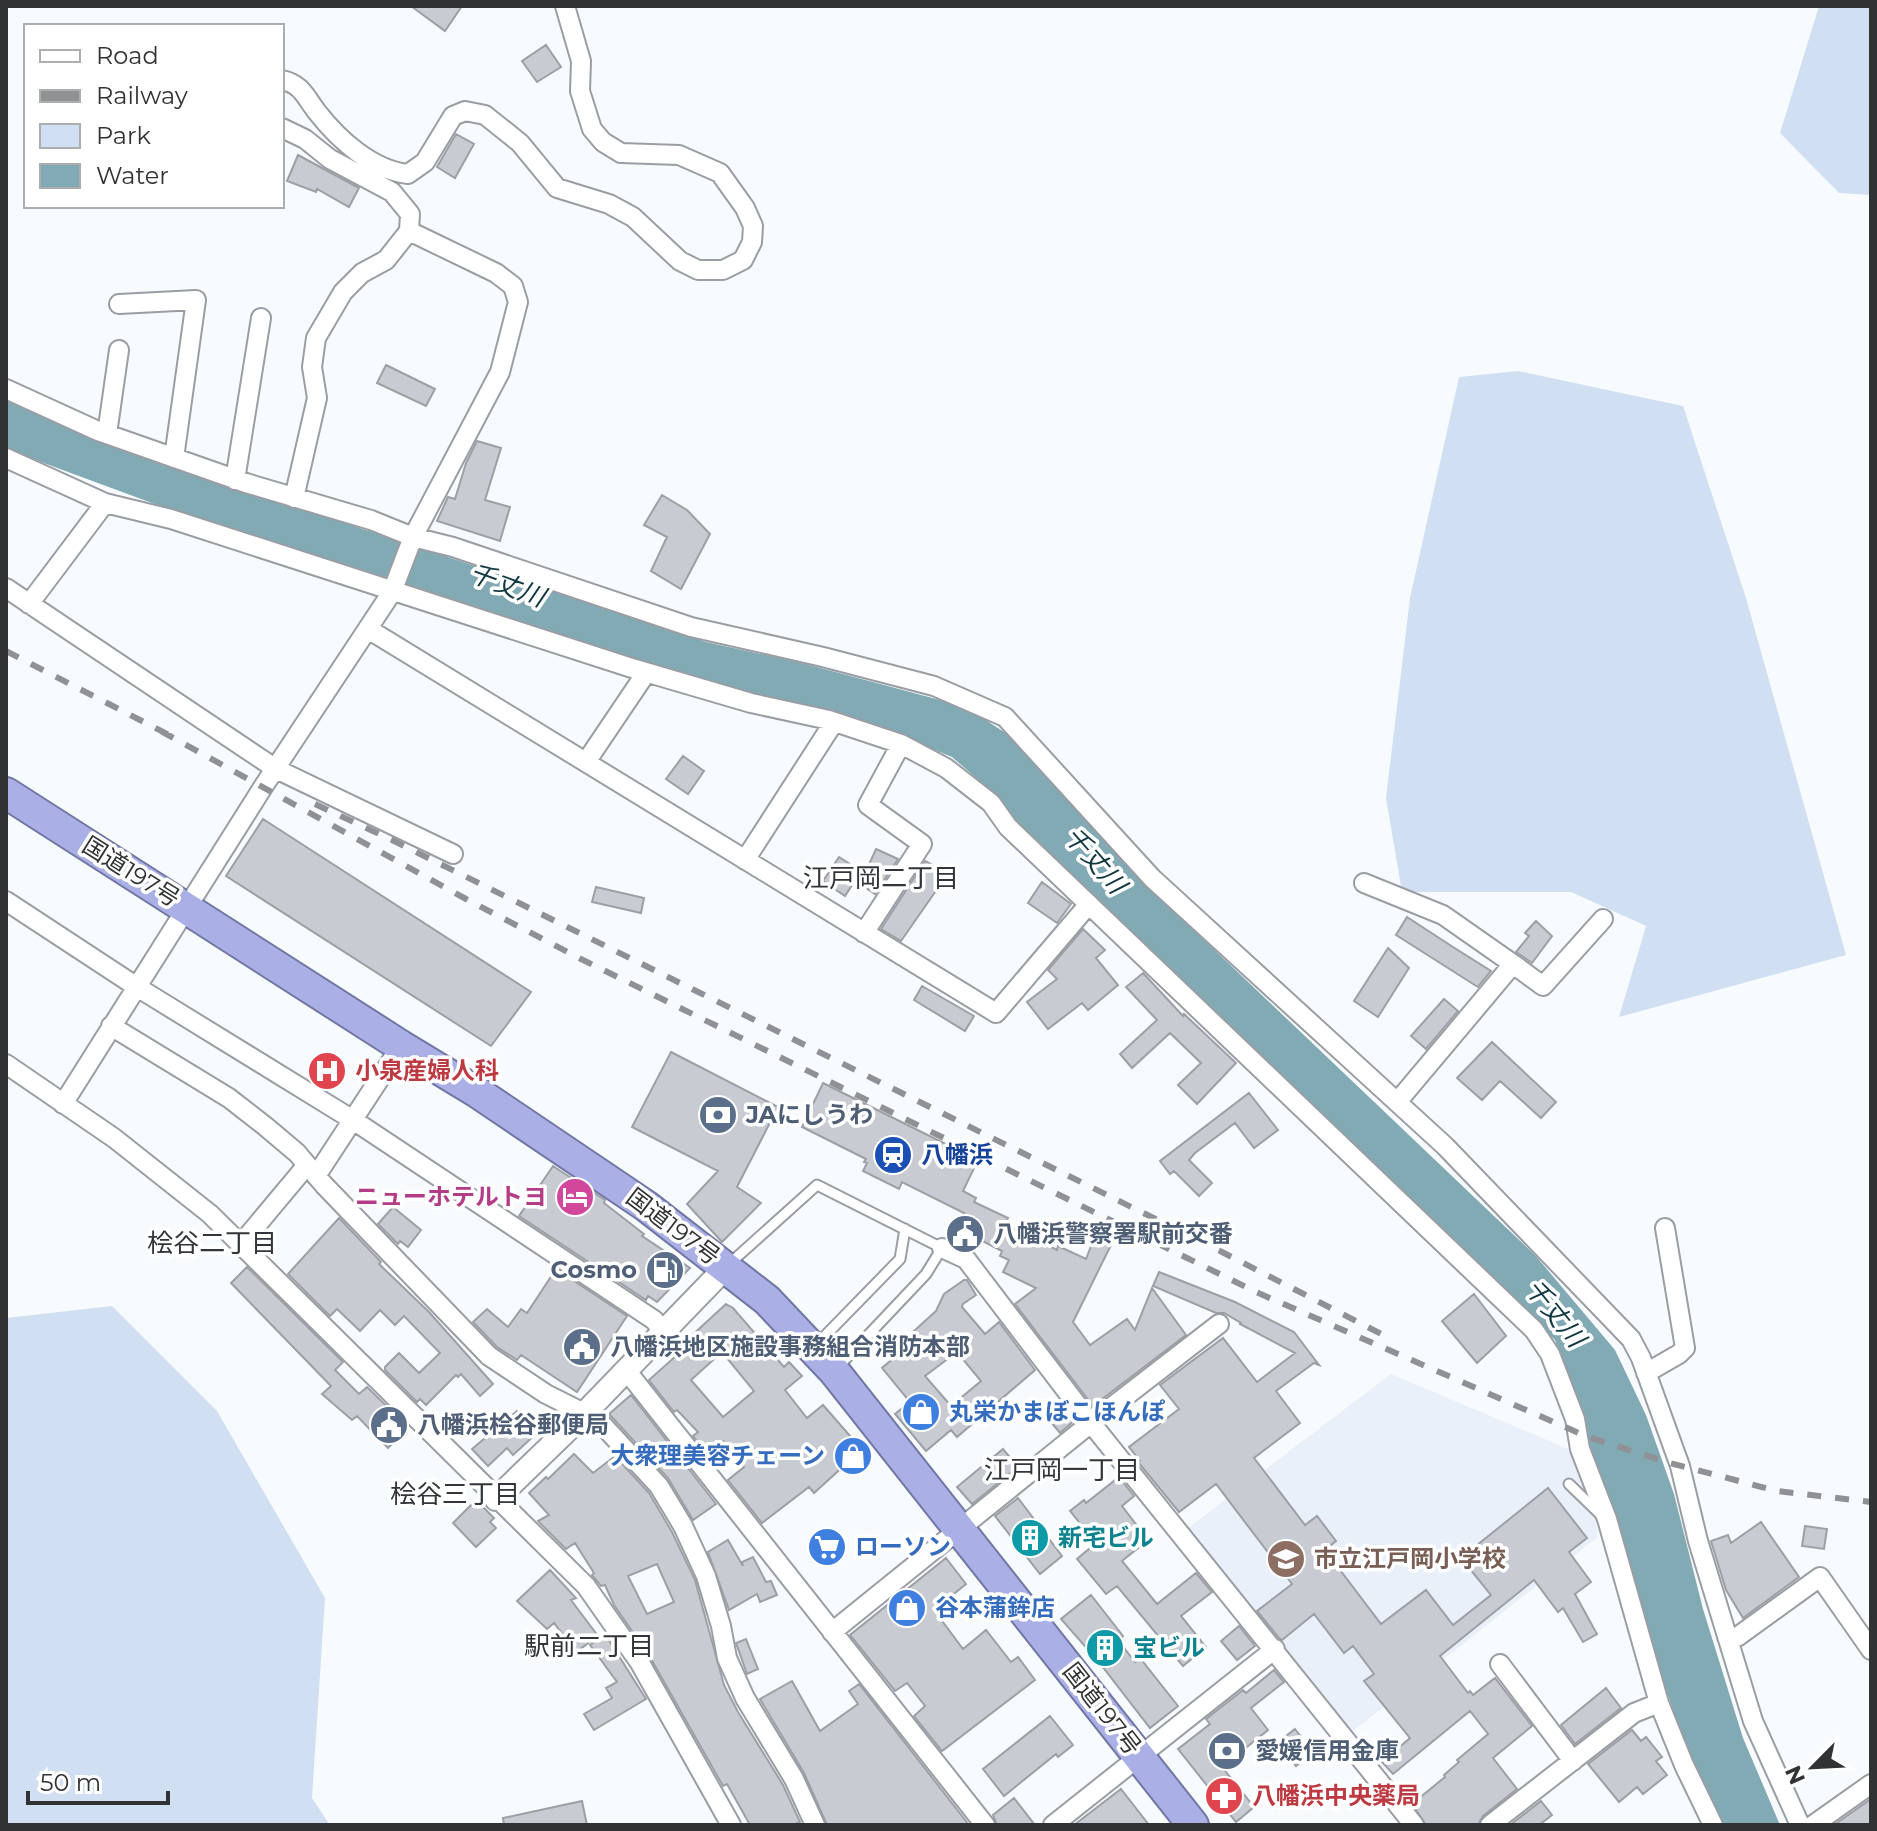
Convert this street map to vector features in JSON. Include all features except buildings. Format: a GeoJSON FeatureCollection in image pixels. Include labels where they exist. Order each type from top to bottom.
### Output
{"type":"FeatureCollection","features":[{"type":"Feature","properties":{"kind":"highway","name":"国道197号"},"geometry":{"type":"LineString","coordinates":[[6,793],[477,1092],[646,1206],[767,1300],[834,1371],[1193,1825]]}},
{"type":"Feature","properties":{"kind":"street"},"geometry":{"type":"LineString","coordinates":[[284,80],[292,82],[307,94],[317,111],[347,143],[382,169],[408,174],[425,162],[453,116],[465,111],[485,115],[520,143],[557,188],[609,204],[633,217],[680,261],[698,270],[723,270],[743,260],[752,242],[753,226],[745,208],[720,173],[679,155],[621,153],[603,142],[592,129],[580,91],[581,61],[565,6]]}},
{"type":"Feature","properties":{"kind":"street"},"geometry":{"type":"LineString","coordinates":[[284,129],[305,139],[330,159],[392,192],[410,214],[409,231],[386,260],[362,273],[343,292],[316,338],[312,367],[317,398],[294,498]]}},
{"type":"Feature","properties":{"kind":"street"},"geometry":{"type":"LineString","coordinates":[[63,1104],[186,907],[368,629],[393,587],[413,537],[500,372],[518,302],[513,286],[496,273],[409,231]]}},
{"type":"Feature","properties":{"kind":"street"},"geometry":{"type":"LineString","coordinates":[[119,304],[196,300],[174,458]]}},
{"type":"Feature","properties":{"kind":"street"},"geometry":{"type":"LineString","coordinates":[[235,480],[261,318]]}},
{"type":"Feature","properties":{"kind":"street"},"geometry":{"type":"LineString","coordinates":[[107,434],[119,350]]}},
{"type":"Feature","properties":{"kind":"street"},"geometry":{"type":"LineString","coordinates":[[6,389],[107,434],[235,480],[371,520],[413,537],[453,547],[691,627],[934,686],[1005,717],[1152,878],[1445,1146],[1631,1339],[1680,1466],[1698,1541],[1753,1721],[1800,1825]]}},
{"type":"Feature","properties":{"kind":"street"},"geometry":{"type":"LineString","coordinates":[[6,458],[105,503],[171,519],[393,587],[646,673],[751,703],[834,722],[901,744],[946,768],[991,803],[1008,827],[1534,1330],[1550,1354],[1575,1419],[1580,1449],[1607,1519],[1659,1703],[1713,1825]]}},
{"type":"Feature","properties":{"kind":"street"},"geometry":{"type":"LineString","coordinates":[[29,604],[105,503]]}},
{"type":"Feature","properties":{"kind":"street"},"geometry":{"type":"LineString","coordinates":[[6,588],[276,769],[453,854]]}},
{"type":"Feature","properties":{"kind":"street"},"geometry":{"type":"LineString","coordinates":[[368,629],[996,1013],[1089,904]]}},
{"type":"Feature","properties":{"kind":"street"},"geometry":{"type":"LineString","coordinates":[[586,762],[646,673]]}},
{"type":"Feature","properties":{"kind":"street"},"geometry":{"type":"LineString","coordinates":[[745,860],[834,722]]}},
{"type":"Feature","properties":{"kind":"street"},"geometry":{"type":"LineString","coordinates":[[864,933],[922,844],[868,805],[901,744]]}},
{"type":"Feature","properties":{"kind":"street"},"geometry":{"type":"LineString","coordinates":[[1364,883],[1443,915],[1543,986],[1603,919]]}},
{"type":"Feature","properties":{"kind":"street"},"geometry":{"type":"LineString","coordinates":[[6,901],[137,987],[353,1120],[654,1320],[663,1331]]}},
{"type":"Feature","properties":{"kind":"street"},"geometry":{"type":"LineString","coordinates":[[1398,1101],[1513,964]]}},
{"type":"Feature","properties":{"kind":"street"},"geometry":{"type":"LineString","coordinates":[[111,1026],[229,1098],[297,1153],[489,1356],[546,1394],[598,1420],[659,1486],[683,1526],[706,1576],[727,1658],[758,1723],[794,1779],[815,1825]]}},
{"type":"Feature","properties":{"kind":"street"},"geometry":{"type":"LineString","coordinates":[[241,1244],[353,1120],[401,1046]]}},
{"type":"Feature","properties":{"kind":"street"},"geometry":{"type":"LineString","coordinates":[[6,1064],[126,1147],[210,1214],[586,1586],[640,1663],[731,1825]]}},
{"type":"Feature","properties":{"kind":"street"},"geometry":{"type":"LineString","coordinates":[[1646,1373],[1685,1348],[1665,1228]]}},
{"type":"Feature","properties":{"kind":"street"},"geometry":{"type":"LineString","coordinates":[[942,1248],[966,1259],[1091,1423],[1414,1825]]}},
{"type":"Feature","properties":{"kind":"street"},"geometry":{"type":"LineString","coordinates":[[496,1499],[584,1414],[726,1267]]}},
{"type":"Feature","properties":{"kind":"street"},"geometry":{"type":"LineString","coordinates":[[832,1632],[1219,1324]]}},
{"type":"Feature","properties":{"kind":"street"},"geometry":{"type":"LineString","coordinates":[[626,1370],[985,1825]]}},
{"type":"Feature","properties":{"kind":"street"},"geometry":{"type":"LineString","coordinates":[[1727,1637],[1737,1637],[1820,1577],[1871,1650]]}},
{"type":"Feature","properties":{"kind":"street"},"geometry":{"type":"LineString","coordinates":[[1053,1825],[1275,1649]]}},
{"type":"Feature","properties":{"kind":"street"},"geometry":{"type":"LineString","coordinates":[[1500,1664],[1573,1761]]}},
{"type":"Feature","properties":{"kind":"street"},"geometry":{"type":"LineString","coordinates":[[1490,1825],[1634,1713],[1659,1703]]}},
{"type":"Feature","properties":{"kind":"street"},"geometry":{"type":"LineString","coordinates":[[1813,1825],[1871,1784]]}},
{"type":"Feature","properties":{"kind":"lane"},"geometry":{"type":"LineString","coordinates":[[726,1267],[817,1185],[942,1248],[926,1274],[834,1371]]}},
{"type":"Feature","properties":{"kind":"lane"},"geometry":{"type":"LineString","coordinates":[[814,1348],[900,1259],[905,1229]]}},
{"type":"Feature","properties":{"kind":"lane"},"geometry":{"type":"LineString","coordinates":[[1569,1484],[1607,1519]]}},
{"type":"Feature","properties":{"kind":"shaded area"},"geometry":{"type":"Polygon","coordinates":[[[1391,1374],[1573,1451],[1593,1495],[1598,1537],[1347,1736],[1184,1531],[1391,1374]]]}},
{"type":"Feature","properties":{"kind":"green space"},"geometry":{"type":"Polygon","coordinates":[[[1819,6],[1871,6],[1871,195],[1839,193],[1780,133],[1819,6]]]}},
{"type":"Feature","properties":{"kind":"green space"},"geometry":{"type":"Polygon","coordinates":[[[1518,371],[1683,406],[1746,598],[1846,955],[1619,1017],[1646,926],[1571,892],[1402,892],[1386,798],[1410,598],[1459,377],[1518,371]]]}},
{"type":"Feature","properties":{"kind":"green space"},"geometry":{"type":"Polygon","coordinates":[[[112,1306],[217,1411],[325,1598],[312,1798],[330,1825],[6,1825],[6,1318],[112,1306]]]}},
{"type":"Feature","properties":{"kind":"water","name":"千丈川"},"geometry":{"type":"Polygon","coordinates":[[[6,398],[123,450],[706,642],[802,663],[966,707],[1010,736],[1140,879],[1535,1255],[1615,1350],[1646,1415],[1674,1494],[1703,1609],[1743,1738],[1780,1825],[1722,1825],[1691,1761],[1653,1652],[1555,1340],[1058,864],[1015,822],[996,795],[952,757],[863,721],[704,682],[233,533],[6,449],[6,398]]]}},
{"type":"Feature","properties":{"kind":"railway"},"geometry":{"type":"LineString","coordinates":[[6,651],[171,736]]}},
{"type":"Feature","properties":{"kind":"railway"},"geometry":{"type":"LineString","coordinates":[[161,731],[581,959],[1256,1292],[1588,1437],[1670,1463],[1777,1491],[1871,1502]]}},
{"type":"Feature","properties":{"kind":"railway"},"geometry":{"type":"LineString","coordinates":[[315,804],[1222,1252],[1393,1340]]}},
{"type":"Feature","properties":{"kind":"place","name":"小泉産婦人科"},"geometry":{"type":"Point","coordinates":[327,1071]}},
{"type":"Feature","properties":{"kind":"place","name":"JAにしうわ"},"geometry":{"type":"Point","coordinates":[718,1115]}},
{"type":"Feature","properties":{"kind":"place","name":"八幡浜"},"geometry":{"type":"Point","coordinates":[893,1155]}},
{"type":"Feature","properties":{"kind":"place","name":"ニューホテルトヨ"},"geometry":{"type":"Point","coordinates":[575,1197]}},
{"type":"Feature","properties":{"kind":"place","name":"八幡浜警察署駅前交番"},"geometry":{"type":"Point","coordinates":[965,1234]}},
{"type":"Feature","properties":{"kind":"place","name":"Cosmo"},"geometry":{"type":"Point","coordinates":[665,1270]}},
{"type":"Feature","properties":{"kind":"place","name":"八幡浜地区施設事務組合消防本部"},"geometry":{"type":"Point","coordinates":[582,1347]}},
{"type":"Feature","properties":{"kind":"place","name":"丸栄かまぼこほんぽ"},"geometry":{"type":"Point","coordinates":[921,1412]}},
{"type":"Feature","properties":{"kind":"place","name":"八幡浜桧谷郵便局"},"geometry":{"type":"Point","coordinates":[389,1425]}},
{"type":"Feature","properties":{"kind":"place","name":"大衆理美容チェーン"},"geometry":{"type":"Point","coordinates":[853,1456]}},
{"type":"Feature","properties":{"kind":"place","name":"新宅ビル"},"geometry":{"type":"Point","coordinates":[1030,1538]}},
{"type":"Feature","properties":{"kind":"place","name":"ローソン"},"geometry":{"type":"Point","coordinates":[827,1547]}},
{"type":"Feature","properties":{"kind":"place","name":"市立江戸岡小学校"},"geometry":{"type":"Point","coordinates":[1286,1559]}},
{"type":"Feature","properties":{"kind":"place","name":"谷本蒲鉾店"},"geometry":{"type":"Point","coordinates":[907,1608]}},
{"type":"Feature","properties":{"kind":"place","name":"宝ビル"},"geometry":{"type":"Point","coordinates":[1105,1648]}},
{"type":"Feature","properties":{"kind":"place","name":"愛媛信用金庫"},"geometry":{"type":"Point","coordinates":[1227,1751]}},
{"type":"Feature","properties":{"kind":"place","name":"八幡浜中央薬局"},"geometry":{"type":"Point","coordinates":[1224,1796]}},
{"type":"Feature","properties":{"kind":"district","name":"江戸岡二丁目"},"geometry":{"type":"Point","coordinates":[881,878]}},
{"type":"Feature","properties":{"kind":"district","name":"桧谷二丁目"},"geometry":{"type":"Point","coordinates":[212,1243]}},
{"type":"Feature","properties":{"kind":"district","name":"江戸岡一丁目"},"geometry":{"type":"Point","coordinates":[1062,1470]}},
{"type":"Feature","properties":{"kind":"district","name":"桧谷三丁目"},"geometry":{"type":"Point","coordinates":[455,1494]}},
{"type":"Feature","properties":{"kind":"district","name":"駅前二丁目"},"geometry":{"type":"Point","coordinates":[589,1646]}}]}
